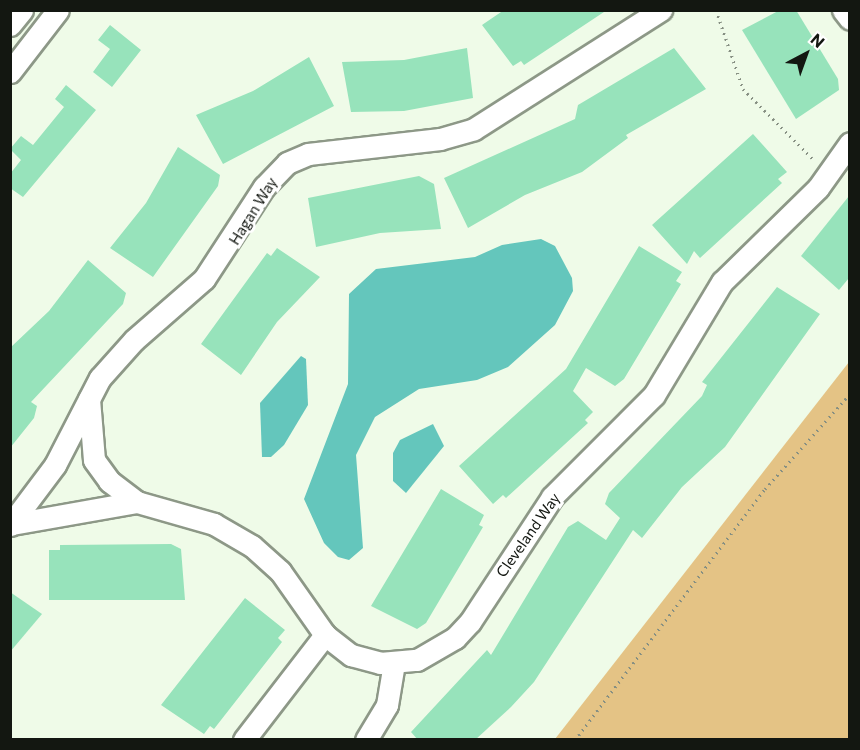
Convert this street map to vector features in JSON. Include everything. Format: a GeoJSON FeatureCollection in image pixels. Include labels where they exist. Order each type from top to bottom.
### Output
{"type":"FeatureCollection","features":[{"type":"Feature","properties":{"kind":"street"},"geometry":{"type":"LineString","coordinates":[[10,25],[22,10]]}},
{"type":"Feature","properties":{"kind":"street"},"geometry":{"type":"LineString","coordinates":[[10,72],[58,10]]}},
{"type":"Feature","properties":{"kind":"street","name":"Hagan Way"},"geometry":{"type":"LineString","coordinates":[[11,524],[55,465],[89,399],[134,340],[219,262],[264,187],[287,163],[308,154],[440,138],[474,129],[661,10]]}},
{"type":"Feature","properties":{"kind":"street"},"geometry":{"type":"LineString","coordinates":[[843,10],[849,19]]}},
{"type":"Feature","properties":{"kind":"street","name":"Cleveland Way"},"geometry":{"type":"LineString","coordinates":[[89,399],[94,460],[109,481],[137,502],[214,524],[252,546],[280,571],[325,635],[351,655],[394,663],[417,660],[455,638],[552,497],[641,412],[722,282],[829,172],[849,143]]}},
{"type":"Feature","properties":{"kind":"street","name":"Cleveland Way"},"geometry":{"type":"LineString","coordinates":[[11,524],[137,502]]}},
{"type":"Feature","properties":{"kind":"street"},"geometry":{"type":"LineString","coordinates":[[244,740],[325,635]]}},
{"type":"Feature","properties":{"kind":"street"},"geometry":{"type":"LineString","coordinates":[[366,740],[387,705],[394,663]]}},
{"type":"Feature","properties":{"kind":"path"},"geometry":{"type":"LineString","coordinates":[[715,12],[743,89],[829,172]]}},
{"type":"Feature","properties":{"kind":"path"},"geometry":{"type":"LineString","coordinates":[[575,740],[765,489],[849,394]]}},
{"type":"Feature","properties":{"kind":"shaded area"},"geometry":{"type":"Polygon","coordinates":[[[849,362],[849,739],[555,739],[849,362]]]}},
{"type":"Feature","properties":{"kind":"water"},"geometry":{"type":"Polygon","coordinates":[[[541,239],[555,246],[572,278],[573,291],[555,325],[508,367],[477,380],[419,389],[375,417],[356,455],[363,548],[349,560],[338,557],[324,543],[304,499],[348,384],[349,294],[376,269],[475,257],[502,245],[541,239]]]}},
{"type":"Feature","properties":{"kind":"water"},"geometry":{"type":"Polygon","coordinates":[[[301,356],[306,359],[308,405],[284,445],[271,457],[262,457],[260,403],[301,356]]]}},
{"type":"Feature","properties":{"kind":"water"},"geometry":{"type":"Polygon","coordinates":[[[433,424],[444,446],[406,493],[393,481],[393,453],[400,440],[433,424]]]}},
{"type":"Feature","properties":{"kind":"building"},"geometry":{"type":"Polygon","coordinates":[[[504,10],[607,10],[524,65],[521,61],[513,66],[482,25],[504,10]]]}},
{"type":"Feature","properties":{"kind":"building"},"geometry":{"type":"Polygon","coordinates":[[[780,10],[796,10],[838,79],[839,90],[796,119],[742,30],[780,10]]]}},
{"type":"Feature","properties":{"kind":"building"},"geometry":{"type":"Polygon","coordinates":[[[110,25],[141,50],[112,87],[93,72],[110,49],[98,40],[110,25]]]}},
{"type":"Feature","properties":{"kind":"building"},"geometry":{"type":"Polygon","coordinates":[[[467,48],[473,98],[404,111],[351,112],[342,62],[404,60],[467,48]]]}},
{"type":"Feature","properties":{"kind":"building"},"geometry":{"type":"Polygon","coordinates":[[[674,48],[706,89],[626,135],[628,138],[582,172],[525,195],[468,228],[444,178],[575,119],[578,105],[674,48]]]}},
{"type":"Feature","properties":{"kind":"building"},"geometry":{"type":"Polygon","coordinates":[[[309,57],[334,106],[223,164],[196,115],[253,91],[309,57]]]}},
{"type":"Feature","properties":{"kind":"building"},"geometry":{"type":"Polygon","coordinates":[[[66,85],[96,110],[23,197],[10,188],[10,174],[21,160],[10,149],[21,136],[33,145],[64,107],[55,99],[66,85]]]}},
{"type":"Feature","properties":{"kind":"building"},"geometry":{"type":"Polygon","coordinates":[[[753,134],[787,172],[778,179],[782,183],[700,258],[694,251],[687,264],[652,225],[753,134]]]}},
{"type":"Feature","properties":{"kind":"building"},"geometry":{"type":"Polygon","coordinates":[[[178,147],[220,175],[218,186],[153,277],[110,248],[146,203],[178,147]]]}},
{"type":"Feature","properties":{"kind":"building"},"geometry":{"type":"Polygon","coordinates":[[[419,176],[434,184],[441,229],[380,233],[316,247],[308,198],[419,176]]]}},
{"type":"Feature","properties":{"kind":"building"},"geometry":{"type":"Polygon","coordinates":[[[849,196],[849,278],[839,290],[801,256],[849,196]]]}},
{"type":"Feature","properties":{"kind":"building"},"geometry":{"type":"Polygon","coordinates":[[[639,246],[682,272],[676,281],[681,284],[624,379],[615,386],[586,368],[573,391],[593,412],[585,420],[588,423],[506,498],[503,495],[493,504],[459,466],[566,369],[639,246]]]}},
{"type":"Feature","properties":{"kind":"building"},"geometry":{"type":"Polygon","coordinates":[[[277,248],[320,277],[277,322],[241,375],[201,344],[267,253],[271,256],[277,248]]]}},
{"type":"Feature","properties":{"kind":"building"},"geometry":{"type":"Polygon","coordinates":[[[88,260],[126,293],[123,304],[31,402],[37,406],[34,418],[10,448],[10,348],[49,311],[88,260]]]}},
{"type":"Feature","properties":{"kind":"building"},"geometry":{"type":"Polygon","coordinates":[[[777,287],[820,314],[725,447],[682,487],[642,538],[633,530],[534,682],[511,707],[475,740],[418,740],[411,732],[487,650],[491,655],[568,527],[578,521],[606,540],[620,518],[605,504],[609,493],[702,396],[707,385],[702,382],[777,287]]]}},
{"type":"Feature","properties":{"kind":"building"},"geometry":{"type":"Polygon","coordinates":[[[441,489],[484,515],[479,525],[483,527],[426,623],[417,629],[371,606],[441,489]]]}},
{"type":"Feature","properties":{"kind":"building"},"geometry":{"type":"Polygon","coordinates":[[[171,544],[181,549],[185,600],[49,600],[49,550],[60,550],[60,545],[171,544]]]}},
{"type":"Feature","properties":{"kind":"building"},"geometry":{"type":"Polygon","coordinates":[[[10,592],[42,614],[10,652],[10,592]]]}},
{"type":"Feature","properties":{"kind":"building"},"geometry":{"type":"Polygon","coordinates":[[[245,598],[285,630],[278,638],[282,642],[214,729],[210,726],[204,734],[161,705],[245,598]]]}}]}
